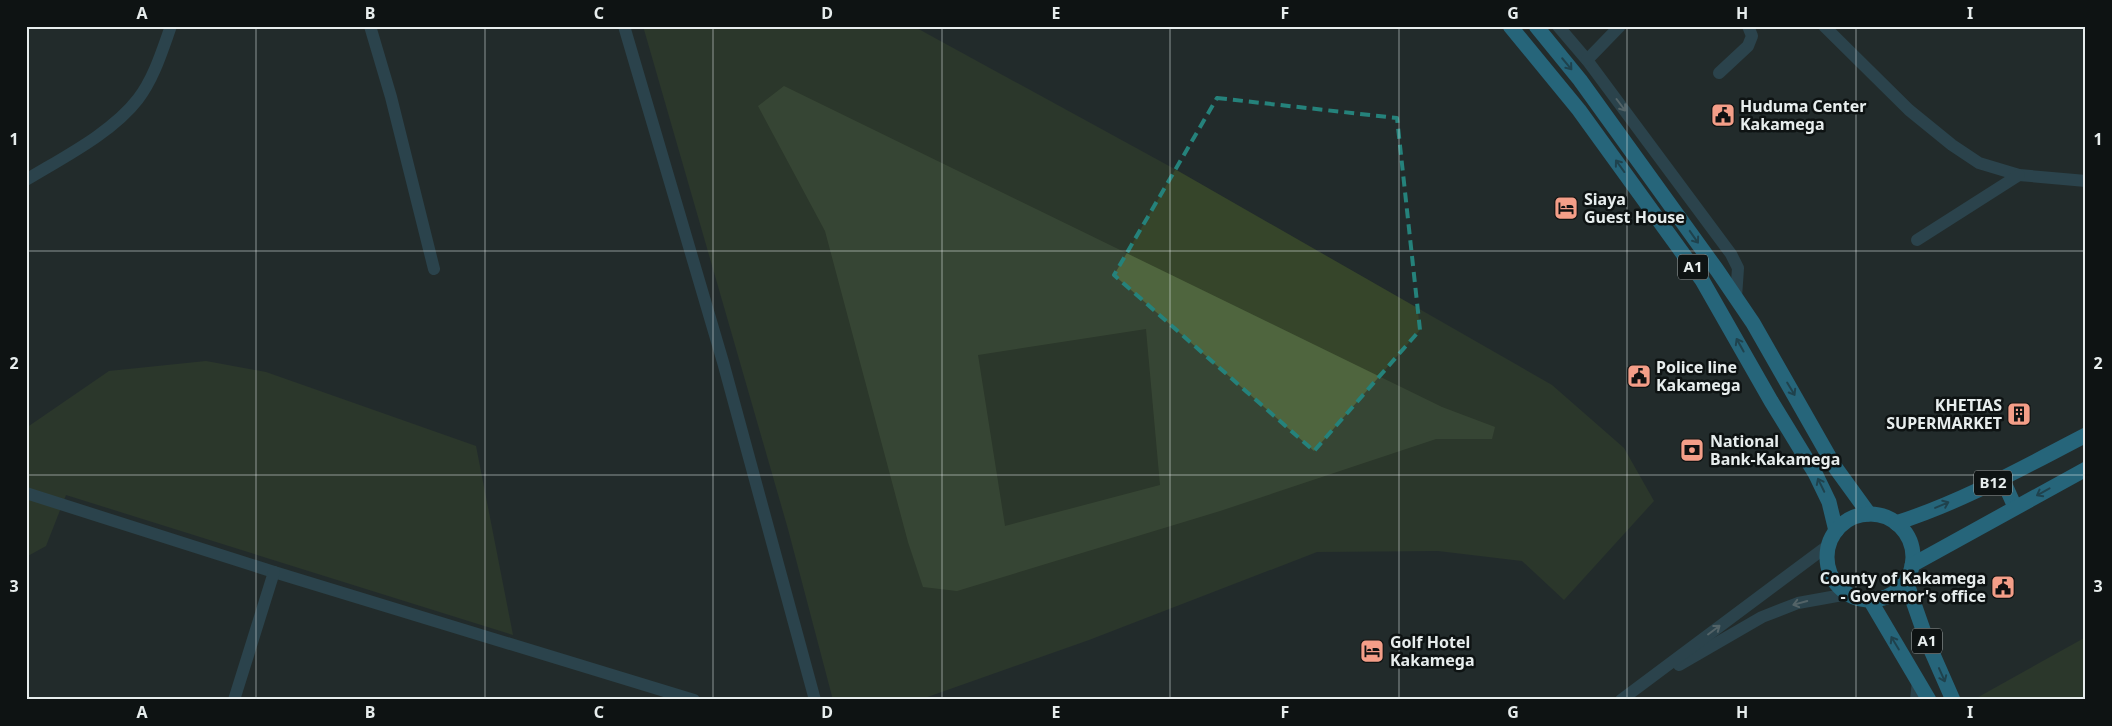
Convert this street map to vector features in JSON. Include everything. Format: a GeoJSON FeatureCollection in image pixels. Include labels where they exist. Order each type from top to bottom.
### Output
{"type":"FeatureCollection","features":[{"type":"Feature","properties":{"kind":"highway","name":"A1"},"geometry":{"type":"LineString","coordinates":[[1510,26],[1579,110],[1702,280],[1771,402],[1815,473],[1829,502],[1833,537]]}},
{"type":"Feature","properties":{"kind":"highway","name":"A1"},"geometry":{"type":"LineString","coordinates":[[1536,26],[1580,80],[1736,297],[1753,323],[1835,467],[1869,514]]}},
{"type":"Feature","properties":{"kind":"highway","name":"B12"},"geometry":{"type":"LineString","coordinates":[[1896,523],[1914,517],[2002,478],[2086,434]]}},
{"type":"Feature","properties":{"kind":"highway","name":"B12"},"geometry":{"type":"LineString","coordinates":[[1912,565],[2086,469]]}},
{"type":"Feature","properties":{"kind":"highway"},"geometry":{"type":"LineString","coordinates":[[2002,478],[2015,507]]}},
{"type":"Feature","properties":{"kind":"highway"},"geometry":{"type":"LineString","coordinates":[[1869,514],[1883,516],[1896,523],[1904,531],[1913,553],[1912,565],[1906,581],[1890,595],[1870,600],[1848,594],[1837,584],[1830,572],[1828,558],[1833,537],[1846,522],[1869,514]]}},
{"type":"Feature","properties":{"kind":"highway","name":"A1"},"geometry":{"type":"LineString","coordinates":[[1906,581],[1927,642],[1953,700]]}},
{"type":"Feature","properties":{"kind":"highway","name":"A1"},"geometry":{"type":"LineString","coordinates":[[1870,600],[1929,700]]}},
{"type":"Feature","properties":{"kind":"street"},"geometry":{"type":"LineString","coordinates":[[26,180],[87,142],[129,110],[139,98],[155,68],[171,26]]}},
{"type":"Feature","properties":{"kind":"street"},"geometry":{"type":"LineString","coordinates":[[370,26],[391,97],[434,269]]}},
{"type":"Feature","properties":{"kind":"street"},"geometry":{"type":"LineString","coordinates":[[624,26],[723,362],[815,700]]}},
{"type":"Feature","properties":{"kind":"street"},"geometry":{"type":"LineString","coordinates":[[1558,26],[1587,60],[1731,254],[1738,268],[1736,297]]}},
{"type":"Feature","properties":{"kind":"street"},"geometry":{"type":"LineString","coordinates":[[1587,60],[1620,26]]}},
{"type":"Feature","properties":{"kind":"street"},"geometry":{"type":"LineString","coordinates":[[1719,73],[1748,46],[1752,36],[1748,26]]}},
{"type":"Feature","properties":{"kind":"street"},"geometry":{"type":"LineString","coordinates":[[1824,26],[1909,110],[1952,145],[1979,162],[2019,175],[2086,180]]}},
{"type":"Feature","properties":{"kind":"street"},"geometry":{"type":"LineString","coordinates":[[1917,240],[2019,175]]}},
{"type":"Feature","properties":{"kind":"street"},"geometry":{"type":"LineString","coordinates":[[26,493],[274,572],[694,700]]}},
{"type":"Feature","properties":{"kind":"street"},"geometry":{"type":"LineString","coordinates":[[1621,700],[1833,537]]}},
{"type":"Feature","properties":{"kind":"street"},"geometry":{"type":"LineString","coordinates":[[234,700],[274,572]]}},
{"type":"Feature","properties":{"kind":"street"},"geometry":{"type":"LineString","coordinates":[[1633,691],[1762,617],[1798,603],[1848,594]]}},
{"type":"Feature","properties":{"kind":"street"},"geometry":{"type":"LineString","coordinates":[[1916,700],[1918,681]]}},
{"type":"Feature","properties":{"kind":"highlighted area"},"geometry":{"type":"Polygon","coordinates":[[[1217,98],[1397,118],[1420,330],[1314,451],[1114,275],[1217,98]]]}},
{"type":"Feature","properties":{"kind":"green space"},"geometry":{"type":"Polygon","coordinates":[[[643,26],[913,26],[1180,172],[1552,385],[1624,448],[1654,501],[1564,600],[1522,561],[1438,551],[1317,552],[1089,640],[919,700],[833,700],[788,529],[643,26]]]}},
{"type":"Feature","properties":{"kind":"green space"},"geometry":{"type":"Polygon","coordinates":[[[784,86],[1442,407],[1495,427],[1492,439],[1436,439],[1220,511],[957,591],[923,587],[908,542],[825,231],[758,106],[784,86]],[[1146,329],[978,355],[1005,526],[1160,485],[1146,329]]]}},
{"type":"Feature","properties":{"kind":"green space"},"geometry":{"type":"Polygon","coordinates":[[[206,361],[266,372],[476,446],[513,635],[66,495],[46,546],[26,557],[26,428],[109,371],[206,361]]]}},
{"type":"Feature","properties":{"kind":"green space"},"geometry":{"type":"Polygon","coordinates":[[[2086,637],[2086,700],[1973,700],[2086,637]]]}},
{"type":"Feature","properties":{"kind":"place","name":"Huduma Center Kakamega"},"geometry":{"type":"Point","coordinates":[1723,115]}},
{"type":"Feature","properties":{"kind":"place","name":"Siaya Guest House"},"geometry":{"type":"Point","coordinates":[1566,208]}},
{"type":"Feature","properties":{"kind":"place","name":"Police line Kakamega"},"geometry":{"type":"Point","coordinates":[1639,376]}},
{"type":"Feature","properties":{"kind":"place","name":"KHETIAS SUPERMARKET"},"geometry":{"type":"Point","coordinates":[2019,414]}},
{"type":"Feature","properties":{"kind":"place","name":"National Bank-Kakamega"},"geometry":{"type":"Point","coordinates":[1692,450]}},
{"type":"Feature","properties":{"kind":"place","name":"County of Kakamega - Governor's office"},"geometry":{"type":"Point","coordinates":[2003,587]}},
{"type":"Feature","properties":{"kind":"place","name":"Golf Hotel Kakamega"},"geometry":{"type":"Point","coordinates":[1372,651]}}]}
